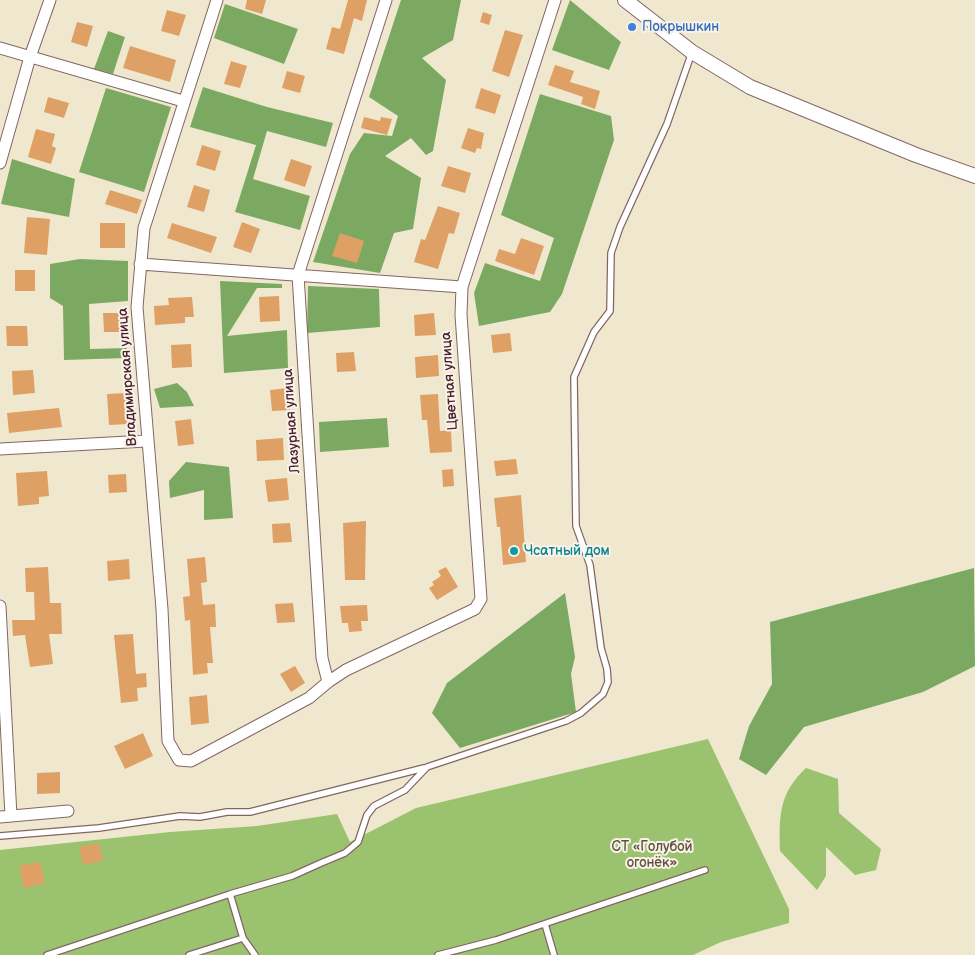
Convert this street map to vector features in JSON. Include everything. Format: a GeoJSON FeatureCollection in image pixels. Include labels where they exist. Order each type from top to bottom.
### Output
{"type":"FeatureCollection","features":[{"type":"Feature","properties":{"kind":"street"},"geometry":{"type":"LineString","coordinates":[[0,163],[30,57],[50,0]]}},
{"type":"Feature","properties":{"kind":"street","name":"Владимирская улица"},"geometry":{"type":"LineString","coordinates":[[217,0],[183,101],[144,228],[137,307],[144,371],[146,440],[162,609],[168,742],[179,760],[191,762],[309,698],[328,682]]}},
{"type":"Feature","properties":{"kind":"street","name":"Лазурная улица"},"geometry":{"type":"LineString","coordinates":[[328,682],[322,658],[298,275],[386,0]]}},
{"type":"Feature","properties":{"kind":"street","name":"Цветная улица"},"geometry":{"type":"LineString","coordinates":[[328,682],[346,670],[474,609],[481,599],[461,315],[462,287],[555,0]]}},
{"type":"Feature","properties":{"kind":"street"},"geometry":{"type":"LineString","coordinates":[[625,0],[692,52],[750,86],[916,155],[975,176]]}},
{"type":"Feature","properties":{"kind":"street"},"geometry":{"type":"LineString","coordinates":[[0,48],[183,101]]}},
{"type":"Feature","properties":{"kind":"street"},"geometry":{"type":"LineString","coordinates":[[140,264],[462,287]]}},
{"type":"Feature","properties":{"kind":"street"},"geometry":{"type":"LineString","coordinates":[[0,449],[146,440]]}},
{"type":"Feature","properties":{"kind":"street"},"geometry":{"type":"LineString","coordinates":[[0,606],[6,817],[68,811]]}},
{"type":"Feature","properties":{"kind":"lane"},"geometry":{"type":"LineString","coordinates":[[0,836],[100,828],[180,816],[200,817],[227,812],[250,812],[426,767],[566,721],[581,714],[603,694],[608,682],[608,669],[601,648],[590,565],[576,526],[574,377],[594,332],[610,311],[610,253],[667,124],[692,52]]}},
{"type":"Feature","properties":{"kind":"lane"},"geometry":{"type":"LineString","coordinates":[[47,955],[230,894],[292,876],[345,853],[358,842],[367,815],[374,806],[406,790],[426,767]]}},
{"type":"Feature","properties":{"kind":"lane"},"geometry":{"type":"LineString","coordinates":[[438,955],[496,940],[705,870]]}},
{"type":"Feature","properties":{"kind":"lane"},"geometry":{"type":"LineString","coordinates":[[230,894],[243,938],[255,955]]}},
{"type":"Feature","properties":{"kind":"lane"},"geometry":{"type":"LineString","coordinates":[[545,924],[554,955]]}},
{"type":"Feature","properties":{"kind":"lane"},"geometry":{"type":"LineString","coordinates":[[189,955],[243,938]]}},
{"type":"Feature","properties":{"kind":"green space"},"geometry":{"type":"Polygon","coordinates":[[[401,0],[461,0],[453,40],[422,58],[446,80],[433,151],[426,155],[411,138],[385,156],[421,178],[413,229],[394,233],[380,273],[313,262],[350,154],[364,133],[392,136],[398,116],[369,97],[401,0]]]}},
{"type":"Feature","properties":{"kind":"green space"},"geometry":{"type":"Polygon","coordinates":[[[570,0],[621,42],[609,70],[552,50],[570,0]]]}},
{"type":"Feature","properties":{"kind":"green space"},"geometry":{"type":"Polygon","coordinates":[[[225,4],[298,29],[284,64],[214,38],[225,4]]]}},
{"type":"Feature","properties":{"kind":"green space"},"geometry":{"type":"Polygon","coordinates":[[[108,31],[125,37],[113,74],[94,69],[108,31]]]}},
{"type":"Feature","properties":{"kind":"green space"},"geometry":{"type":"Polygon","coordinates":[[[203,87],[267,107],[333,123],[326,147],[267,131],[253,179],[310,196],[300,230],[235,212],[256,145],[190,127],[203,87]]]}},
{"type":"Feature","properties":{"kind":"green space"},"geometry":{"type":"Polygon","coordinates":[[[106,88],[171,107],[144,192],[79,172],[106,88]]]}},
{"type":"Feature","properties":{"kind":"green space"},"geometry":{"type":"Polygon","coordinates":[[[540,94],[611,116],[614,140],[562,294],[550,312],[479,326],[474,293],[485,263],[540,281],[554,238],[501,215],[540,94]]]}},
{"type":"Feature","properties":{"kind":"green space"},"geometry":{"type":"Polygon","coordinates":[[[12,159],[75,179],[69,217],[1,204],[12,159]]]}},
{"type":"Feature","properties":{"kind":"green space"},"geometry":{"type":"Polygon","coordinates":[[[80,259],[128,261],[128,301],[89,304],[90,349],[127,348],[127,358],[64,360],[63,306],[50,298],[50,264],[80,259]]]}},
{"type":"Feature","properties":{"kind":"green space"},"geometry":{"type":"Polygon","coordinates":[[[220,281],[282,284],[282,288],[257,288],[227,336],[287,330],[288,368],[224,373],[220,281]]]}},
{"type":"Feature","properties":{"kind":"green space"},"geometry":{"type":"Polygon","coordinates":[[[308,286],[379,289],[380,327],[307,333],[308,286]]]}},
{"type":"Feature","properties":{"kind":"green space"},"geometry":{"type":"Polygon","coordinates":[[[177,383],[187,392],[194,406],[160,408],[154,389],[177,383]]]}},
{"type":"Feature","properties":{"kind":"green space"},"geometry":{"type":"Polygon","coordinates":[[[387,418],[389,447],[320,452],[319,422],[387,418]]]}},
{"type":"Feature","properties":{"kind":"green space"},"geometry":{"type":"Polygon","coordinates":[[[186,462],[229,467],[233,518],[204,520],[204,490],[170,498],[169,481],[186,462]]]}},
{"type":"Feature","properties":{"kind":"green space"},"geometry":{"type":"Polygon","coordinates":[[[974,568],[975,666],[923,692],[804,727],[766,775],[739,759],[749,726],[772,684],[770,622],[974,568]]]}},
{"type":"Feature","properties":{"kind":"green space"},"geometry":{"type":"Polygon","coordinates":[[[565,593],[575,657],[571,674],[576,712],[460,748],[432,713],[447,683],[565,593]]]}},
{"type":"Feature","properties":{"kind":"green space","name":"СТ «Голубой огонёк»"},"geometry":{"type":"Polygon","coordinates":[[[708,739],[789,909],[789,923],[721,942],[693,955],[0,955],[0,850],[170,832],[257,826],[337,814],[350,842],[416,808],[708,739]]]}},
{"type":"Feature","properties":{"kind":"green space"},"geometry":{"type":"Polygon","coordinates":[[[806,768],[838,779],[839,813],[881,849],[876,870],[855,875],[826,847],[826,876],[817,890],[780,851],[781,816],[786,796],[797,777],[806,768]]]}},
{"type":"Feature","properties":{"kind":"building"},"geometry":{"type":"Polygon","coordinates":[[[247,0],[266,0],[262,14],[245,9],[247,0]]]}},
{"type":"Feature","properties":{"kind":"building"},"geometry":{"type":"Polygon","coordinates":[[[348,0],[367,0],[362,21],[354,18],[344,54],[326,49],[332,27],[340,29],[348,0]]]}},
{"type":"Feature","properties":{"kind":"building"},"geometry":{"type":"Polygon","coordinates":[[[167,10],[186,15],[179,36],[161,31],[167,10]]]}},
{"type":"Feature","properties":{"kind":"building"},"geometry":{"type":"Polygon","coordinates":[[[483,12],[492,15],[489,25],[480,22],[483,12]]]}},
{"type":"Feature","properties":{"kind":"building"},"geometry":{"type":"Polygon","coordinates":[[[77,22],[93,26],[87,47],[71,42],[77,22]]]}},
{"type":"Feature","properties":{"kind":"building"},"geometry":{"type":"Polygon","coordinates":[[[505,30],[523,35],[509,77],[492,71],[505,30]]]}},
{"type":"Feature","properties":{"kind":"building"},"geometry":{"type":"Polygon","coordinates":[[[130,46],[176,60],[170,82],[123,68],[130,46]]]}},
{"type":"Feature","properties":{"kind":"building"},"geometry":{"type":"Polygon","coordinates":[[[231,61],[247,66],[240,88],[224,84],[231,61]]]}},
{"type":"Feature","properties":{"kind":"building"},"geometry":{"type":"Polygon","coordinates":[[[555,65],[574,71],[570,82],[600,91],[595,109],[581,104],[583,97],[548,85],[555,65]]]}},
{"type":"Feature","properties":{"kind":"building"},"geometry":{"type":"Polygon","coordinates":[[[287,71],[305,76],[300,93],[282,88],[287,71]]]}},
{"type":"Feature","properties":{"kind":"building"},"geometry":{"type":"Polygon","coordinates":[[[481,88],[501,95],[495,114],[475,108],[481,88]]]}},
{"type":"Feature","properties":{"kind":"building"},"geometry":{"type":"Polygon","coordinates":[[[48,97],[69,103],[64,118],[44,112],[48,97]]]}},
{"type":"Feature","properties":{"kind":"building"},"geometry":{"type":"Polygon","coordinates":[[[364,117],[380,121],[381,117],[392,119],[387,135],[361,128],[364,117]]]}},
{"type":"Feature","properties":{"kind":"building"},"geometry":{"type":"Polygon","coordinates":[[[468,128],[484,133],[481,149],[477,148],[475,153],[461,148],[468,128]]]}},
{"type":"Feature","properties":{"kind":"building"},"geometry":{"type":"Polygon","coordinates":[[[36,129],[55,134],[52,146],[56,148],[51,164],[28,157],[36,129]]]}},
{"type":"Feature","properties":{"kind":"building"},"geometry":{"type":"Polygon","coordinates":[[[202,145],[221,151],[215,171],[196,165],[202,145]]]}},
{"type":"Feature","properties":{"kind":"building"},"geometry":{"type":"Polygon","coordinates":[[[291,159],[312,166],[305,187],[284,180],[291,159]]]}},
{"type":"Feature","properties":{"kind":"building"},"geometry":{"type":"Polygon","coordinates":[[[448,166],[471,173],[465,193],[441,186],[448,166]]]}},
{"type":"Feature","properties":{"kind":"building"},"geometry":{"type":"Polygon","coordinates":[[[194,185],[210,190],[204,212],[187,207],[194,185]]]}},
{"type":"Feature","properties":{"kind":"building"},"geometry":{"type":"Polygon","coordinates":[[[110,190],[142,200],[137,214],[105,204],[110,190]]]}},
{"type":"Feature","properties":{"kind":"building"},"geometry":{"type":"Polygon","coordinates":[[[438,206],[460,213],[454,234],[449,233],[438,269],[414,262],[421,239],[425,240],[438,206]]]}},
{"type":"Feature","properties":{"kind":"building"},"geometry":{"type":"Polygon","coordinates":[[[27,217],[50,219],[47,255],[24,253],[27,217]]]}},
{"type":"Feature","properties":{"kind":"building"},"geometry":{"type":"Polygon","coordinates":[[[242,222],[260,229],[251,253],[233,247],[242,222]]]}},
{"type":"Feature","properties":{"kind":"building"},"geometry":{"type":"Polygon","coordinates":[[[100,223],[125,223],[125,248],[100,248],[100,223]]]}},
{"type":"Feature","properties":{"kind":"building"},"geometry":{"type":"Polygon","coordinates":[[[172,223],[217,237],[211,253],[167,238],[172,223]]]}},
{"type":"Feature","properties":{"kind":"building"},"geometry":{"type":"Polygon","coordinates":[[[340,233],[364,241],[357,263],[332,256],[340,233]]]}},
{"type":"Feature","properties":{"kind":"building"},"geometry":{"type":"Polygon","coordinates":[[[521,238],[544,246],[534,275],[495,261],[499,249],[515,254],[521,238]]]}},
{"type":"Feature","properties":{"kind":"building"},"geometry":{"type":"Polygon","coordinates":[[[15,270],[35,270],[35,291],[15,291],[15,270]]]}},
{"type":"Feature","properties":{"kind":"building"},"geometry":{"type":"Polygon","coordinates":[[[279,296],[280,321],[260,322],[259,297],[279,296]]]}},
{"type":"Feature","properties":{"kind":"building"},"geometry":{"type":"Polygon","coordinates":[[[192,297],[194,317],[185,317],[185,323],[155,325],[154,306],[169,305],[168,298],[192,297]]]}},
{"type":"Feature","properties":{"kind":"building"},"geometry":{"type":"Polygon","coordinates":[[[103,313],[120,313],[120,332],[104,332],[103,313]]]}},
{"type":"Feature","properties":{"kind":"building"},"geometry":{"type":"Polygon","coordinates":[[[434,313],[436,335],[415,336],[414,315],[434,313]]]}},
{"type":"Feature","properties":{"kind":"building"},"geometry":{"type":"Polygon","coordinates":[[[6,326],[27,326],[28,346],[7,346],[6,326]]]}},
{"type":"Feature","properties":{"kind":"building"},"geometry":{"type":"Polygon","coordinates":[[[510,333],[512,351],[493,353],[491,335],[510,333]]]}},
{"type":"Feature","properties":{"kind":"building"},"geometry":{"type":"Polygon","coordinates":[[[191,344],[192,367],[172,368],[171,345],[191,344]]]}},
{"type":"Feature","properties":{"kind":"building"},"geometry":{"type":"Polygon","coordinates":[[[354,352],[356,371],[337,372],[336,353],[354,352]]]}},
{"type":"Feature","properties":{"kind":"building"},"geometry":{"type":"Polygon","coordinates":[[[438,355],[439,376],[416,378],[415,357],[438,355]]]}},
{"type":"Feature","properties":{"kind":"building"},"geometry":{"type":"Polygon","coordinates":[[[33,370],[35,393],[13,395],[12,371],[33,370]]]}},
{"type":"Feature","properties":{"kind":"building"},"geometry":{"type":"Polygon","coordinates":[[[288,388],[290,410],[272,411],[270,390],[288,388]]]}},
{"type":"Feature","properties":{"kind":"building"},"geometry":{"type":"Polygon","coordinates":[[[126,393],[128,424],[109,425],[107,394],[126,393]]]}},
{"type":"Feature","properties":{"kind":"building"},"geometry":{"type":"Polygon","coordinates":[[[438,394],[440,431],[451,430],[452,452],[430,453],[427,420],[422,420],[420,395],[438,394]]]}},
{"type":"Feature","properties":{"kind":"building"},"geometry":{"type":"Polygon","coordinates":[[[59,408],[62,427],[9,433],[7,413],[59,408]]]}},
{"type":"Feature","properties":{"kind":"building"},"geometry":{"type":"Polygon","coordinates":[[[191,419],[194,444],[178,446],[175,421],[191,419]]]}},
{"type":"Feature","properties":{"kind":"building"},"geometry":{"type":"Polygon","coordinates":[[[283,438],[284,460],[257,461],[256,440],[283,438]]]}},
{"type":"Feature","properties":{"kind":"building"},"geometry":{"type":"Polygon","coordinates":[[[516,459],[518,474],[496,476],[494,461],[516,459]]]}},
{"type":"Feature","properties":{"kind":"building"},"geometry":{"type":"Polygon","coordinates":[[[453,469],[454,486],[443,487],[442,470],[453,469]]]}},
{"type":"Feature","properties":{"kind":"building"},"geometry":{"type":"Polygon","coordinates":[[[47,471],[49,496],[39,497],[39,504],[18,506],[16,473],[47,471]]]}},
{"type":"Feature","properties":{"kind":"building"},"geometry":{"type":"Polygon","coordinates":[[[126,474],[127,492],[109,493],[108,475],[126,474]]]}},
{"type":"Feature","properties":{"kind":"building"},"geometry":{"type":"Polygon","coordinates":[[[287,478],[289,500],[268,502],[265,480],[287,478]]]}},
{"type":"Feature","properties":{"kind":"building"},"geometry":{"type":"Polygon","coordinates":[[[521,495],[526,562],[503,565],[500,527],[497,527],[494,498],[521,495]]]}},
{"type":"Feature","properties":{"kind":"building"},"geometry":{"type":"Polygon","coordinates":[[[366,521],[365,580],[345,580],[343,523],[366,521]]]}},
{"type":"Feature","properties":{"kind":"building"},"geometry":{"type":"Polygon","coordinates":[[[290,523],[292,542],[273,543],[272,524],[290,523]]]}},
{"type":"Feature","properties":{"kind":"building"},"geometry":{"type":"Polygon","coordinates":[[[205,557],[207,582],[201,583],[203,605],[215,604],[216,627],[210,627],[213,663],[207,663],[208,673],[193,675],[190,620],[185,621],[183,597],[190,596],[187,559],[205,557]]]}},
{"type":"Feature","properties":{"kind":"building"},"geometry":{"type":"Polygon","coordinates":[[[129,559],[130,579],[108,581],[107,561],[129,559]]]}},
{"type":"Feature","properties":{"kind":"building"},"geometry":{"type":"Polygon","coordinates":[[[48,567],[50,603],[61,603],[62,634],[49,634],[53,664],[30,667],[25,635],[13,636],[12,620],[35,620],[34,592],[26,592],[25,568],[48,567]]]}},
{"type":"Feature","properties":{"kind":"building"},"geometry":{"type":"Polygon","coordinates":[[[446,567],[458,587],[437,600],[429,588],[434,585],[432,582],[441,576],[438,571],[446,567]]]}},
{"type":"Feature","properties":{"kind":"building"},"geometry":{"type":"Polygon","coordinates":[[[293,603],[295,622],[277,623],[275,604],[293,603]]]}},
{"type":"Feature","properties":{"kind":"building"},"geometry":{"type":"Polygon","coordinates":[[[367,605],[368,621],[361,621],[362,631],[349,632],[348,623],[342,623],[340,606],[367,605]]]}},
{"type":"Feature","properties":{"kind":"building"},"geometry":{"type":"Polygon","coordinates":[[[133,634],[136,674],[146,673],[147,687],[137,688],[138,701],[121,703],[114,635],[133,634]]]}},
{"type":"Feature","properties":{"kind":"building"},"geometry":{"type":"Polygon","coordinates":[[[295,666],[305,683],[291,692],[280,674],[295,666]]]}},
{"type":"Feature","properties":{"kind":"building"},"geometry":{"type":"Polygon","coordinates":[[[207,695],[209,723],[191,725],[189,697],[207,695]]]}},
{"type":"Feature","properties":{"kind":"building"},"geometry":{"type":"Polygon","coordinates":[[[143,733],[153,756],[125,769],[114,746],[143,733]]]}},
{"type":"Feature","properties":{"kind":"building"},"geometry":{"type":"Polygon","coordinates":[[[60,772],[60,793],[37,794],[37,773],[60,772]]]}},
{"type":"Feature","properties":{"kind":"building"},"geometry":{"type":"Polygon","coordinates":[[[99,843],[103,861],[83,865],[79,847],[99,843]]]}},
{"type":"Feature","properties":{"kind":"building"},"geometry":{"type":"Polygon","coordinates":[[[40,862],[45,883],[24,888],[19,866],[40,862]]]}},
{"type":"Feature","properties":{"kind":"place","name":"Покрышкин"},"geometry":{"type":"Point","coordinates":[632,27]}},
{"type":"Feature","properties":{"kind":"place","name":"Чсатный дом"},"geometry":{"type":"Point","coordinates":[514,551]}}]}
